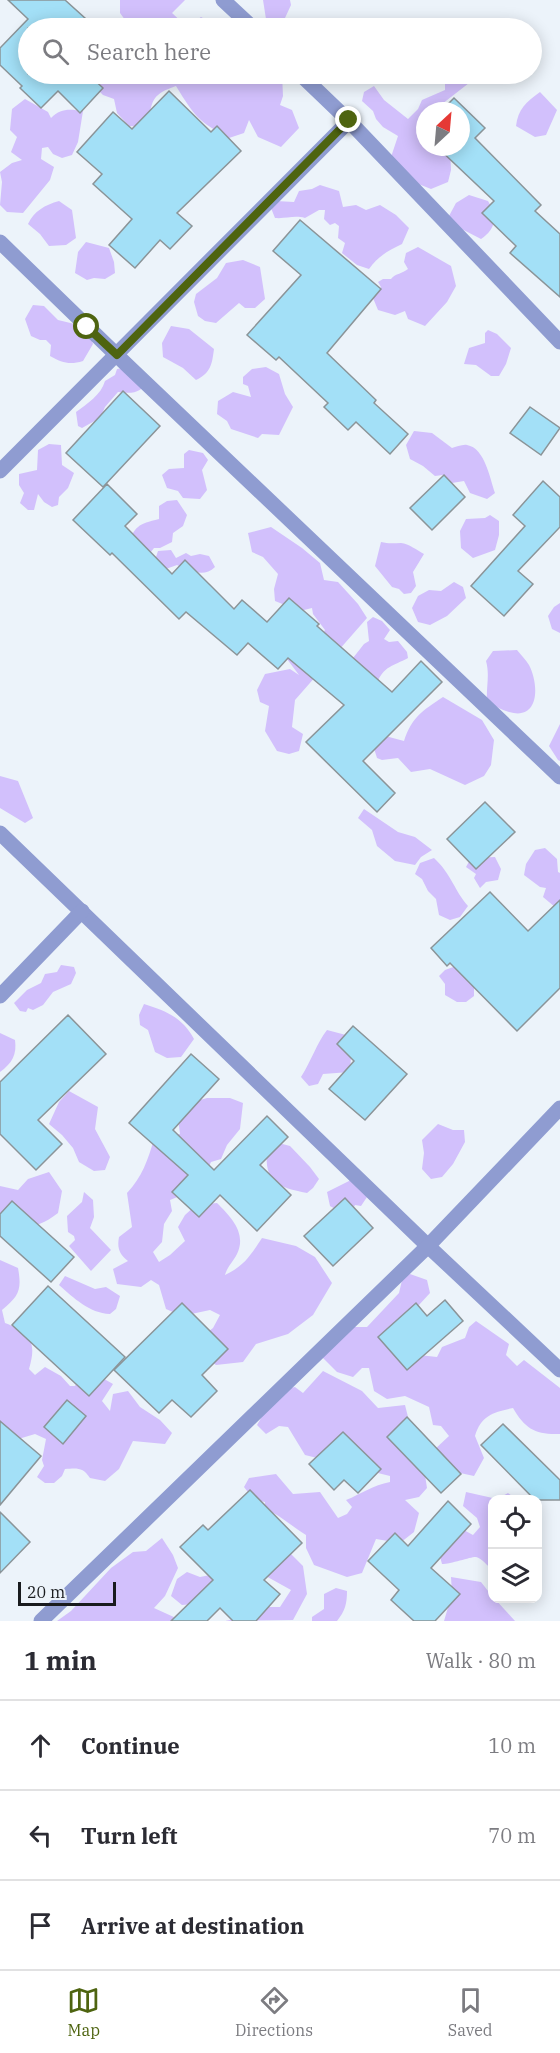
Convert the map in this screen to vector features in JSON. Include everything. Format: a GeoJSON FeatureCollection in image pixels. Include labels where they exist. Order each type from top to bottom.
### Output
{"type":"FeatureCollection","features":[{"type":"Feature","properties":{"kind":"street"},"geometry":{"type":"LineString","coordinates":[[224,0],[243,18]]}},
{"type":"Feature","properties":{"kind":"street"},"geometry":{"type":"LineString","coordinates":[[311,84],[349,120],[560,342]]}},
{"type":"Feature","properties":{"kind":"street"},"geometry":{"type":"LineString","coordinates":[[0,471],[349,120]]}},
{"type":"Feature","properties":{"kind":"street"},"geometry":{"type":"LineString","coordinates":[[0,242],[560,777]]}},
{"type":"Feature","properties":{"kind":"street"},"geometry":{"type":"LineString","coordinates":[[0,833],[428,1246],[560,1370]]}},
{"type":"Feature","properties":{"kind":"street"},"geometry":{"type":"LineString","coordinates":[[0,996],[82,911]]}},
{"type":"Feature","properties":{"kind":"street"},"geometry":{"type":"LineString","coordinates":[[41,1621],[428,1246],[560,1108]]}},
{"type":"Feature","properties":{"kind":"shaded area"},"geometry":{"type":"Polygon","coordinates":[[[120,0],[185,0],[172,13],[177,18],[124,18],[120,13],[120,0]]]}},
{"type":"Feature","properties":{"kind":"shaded area"},"geometry":{"type":"Polygon","coordinates":[[[263,0],[290,0],[291,5],[285,18],[266,18],[263,0]]]}},
{"type":"Feature","properties":{"kind":"shaded area"},"geometry":{"type":"Polygon","coordinates":[[[92,84],[282,84],[283,96],[280,105],[292,110],[299,128],[281,147],[258,137],[249,120],[244,133],[229,138],[198,117],[176,86],[155,98],[148,123],[143,127],[129,126],[117,113],[114,99],[103,95],[92,84]]]}},
{"type":"Feature","properties":{"kind":"shaded area"},"geometry":{"type":"Polygon","coordinates":[[[445,84],[468,84],[445,102],[421,102],[445,90],[445,84]]]}},
{"type":"Feature","properties":{"kind":"shaded area"},"geometry":{"type":"Polygon","coordinates":[[[374,86],[384,100],[408,119],[416,111],[416,156],[450,156],[451,170],[448,182],[431,189],[416,183],[391,157],[398,136],[383,127],[373,111],[362,101],[364,92],[374,86]]]}},
{"type":"Feature","properties":{"kind":"shaded area"},"geometry":{"type":"Polygon","coordinates":[[[540,92],[557,110],[546,135],[535,137],[516,126],[524,106],[540,92]]]}},
{"type":"Feature","properties":{"kind":"shaded area"},"geometry":{"type":"Polygon","coordinates":[[[25,99],[48,112],[51,118],[58,112],[66,110],[83,111],[78,142],[72,155],[62,158],[53,154],[48,147],[42,148],[41,159],[54,167],[50,180],[23,213],[7,212],[0,205],[2,182],[0,172],[12,163],[22,160],[11,152],[17,137],[10,130],[12,109],[25,99]]]}},
{"type":"Feature","properties":{"kind":"shaded area"},"geometry":{"type":"Polygon","coordinates":[[[320,185],[339,191],[343,207],[356,205],[366,210],[380,205],[396,215],[409,228],[402,244],[384,254],[369,269],[357,265],[342,253],[345,243],[338,238],[339,226],[335,223],[330,225],[324,219],[325,210],[319,210],[305,218],[275,218],[271,208],[276,201],[294,202],[299,191],[320,185]]]}},
{"type":"Feature","properties":{"kind":"shaded area"},"geometry":{"type":"Polygon","coordinates":[[[469,195],[488,201],[493,212],[493,226],[481,239],[450,223],[449,216],[456,203],[469,195]]]}},
{"type":"Feature","properties":{"kind":"shaded area"},"geometry":{"type":"Polygon","coordinates":[[[59,201],[72,210],[76,238],[66,245],[49,246],[28,224],[33,215],[41,209],[59,201]]]}},
{"type":"Feature","properties":{"kind":"shaded area"},"geometry":{"type":"Polygon","coordinates":[[[86,242],[109,248],[115,273],[105,279],[87,280],[75,273],[78,252],[86,242]]]}},
{"type":"Feature","properties":{"kind":"shaded area"},"geometry":{"type":"Polygon","coordinates":[[[418,247],[451,266],[456,286],[447,302],[425,326],[408,319],[405,311],[395,315],[378,310],[373,298],[381,287],[378,282],[391,279],[408,269],[404,262],[406,253],[418,247]]]}},
{"type":"Feature","properties":{"kind":"shaded area"},"geometry":{"type":"Polygon","coordinates":[[[243,260],[260,267],[265,299],[255,308],[245,308],[239,303],[216,323],[205,321],[198,316],[194,302],[196,294],[217,278],[226,263],[243,260]]]}},
{"type":"Feature","properties":{"kind":"shaded area"},"geometry":{"type":"Polygon","coordinates":[[[33,305],[44,306],[58,320],[87,327],[93,344],[83,361],[62,362],[50,356],[51,345],[46,340],[31,336],[25,319],[33,305]]]}},
{"type":"Feature","properties":{"kind":"shaded area"},"geometry":{"type":"Polygon","coordinates":[[[171,326],[189,329],[214,349],[210,367],[196,380],[183,368],[163,357],[162,343],[171,326]]]}},
{"type":"Feature","properties":{"kind":"shaded area"},"geometry":{"type":"Polygon","coordinates":[[[488,330],[497,334],[511,348],[499,376],[491,376],[476,365],[464,364],[469,348],[485,343],[485,333],[488,330]]]}},
{"type":"Feature","properties":{"kind":"shaded area"},"geometry":{"type":"Polygon","coordinates":[[[129,367],[150,380],[136,392],[118,392],[105,407],[100,418],[82,428],[78,426],[76,412],[97,395],[105,381],[115,375],[117,369],[129,367]]]}},
{"type":"Feature","properties":{"kind":"shaded area"},"geometry":{"type":"Polygon","coordinates":[[[266,367],[279,374],[285,394],[293,407],[279,435],[262,434],[258,438],[231,429],[227,421],[217,414],[218,401],[233,392],[251,397],[248,386],[243,384],[243,377],[252,369],[266,367]]]}},
{"type":"Feature","properties":{"kind":"shaded area"},"geometry":{"type":"Polygon","coordinates":[[[414,431],[432,433],[452,448],[462,445],[473,447],[486,465],[495,493],[487,499],[470,493],[464,481],[452,483],[443,475],[435,476],[410,459],[406,445],[414,431]]]}},
{"type":"Feature","properties":{"kind":"shaded area"},"geometry":{"type":"Polygon","coordinates":[[[49,444],[61,445],[62,465],[74,473],[68,488],[59,497],[58,505],[52,507],[38,494],[34,510],[28,510],[20,503],[24,493],[19,485],[19,474],[37,470],[38,450],[49,444]]]}},
{"type":"Feature","properties":{"kind":"shaded area"},"geometry":{"type":"Polygon","coordinates":[[[189,450],[203,453],[208,460],[202,470],[207,490],[200,499],[183,498],[178,491],[167,488],[162,475],[169,469],[184,468],[184,454],[189,450]]]}},
{"type":"Feature","properties":{"kind":"shaded area"},"geometry":{"type":"Polygon","coordinates":[[[177,500],[187,515],[183,526],[173,533],[172,542],[160,548],[154,548],[147,557],[127,546],[138,527],[159,519],[159,506],[167,501],[177,500]]]}},
{"type":"Feature","properties":{"kind":"shaded area"},"geometry":{"type":"Polygon","coordinates":[[[490,515],[499,521],[499,535],[495,550],[473,558],[461,548],[460,531],[466,519],[485,518],[490,515]]]}},
{"type":"Feature","properties":{"kind":"shaded area"},"geometry":{"type":"Polygon","coordinates":[[[271,527],[320,563],[324,580],[338,582],[367,618],[295,700],[292,727],[303,734],[299,751],[289,754],[277,751],[265,731],[269,706],[260,702],[257,690],[265,674],[290,669],[299,675],[284,655],[321,637],[325,630],[313,614],[312,608],[300,611],[275,601],[274,589],[278,574],[263,557],[252,552],[248,533],[271,527]]]}},
{"type":"Feature","properties":{"kind":"shaded area"},"geometry":{"type":"Polygon","coordinates":[[[381,542],[401,543],[424,554],[413,572],[416,586],[411,593],[404,594],[392,587],[375,566],[381,542]]]}},
{"type":"Feature","properties":{"kind":"shaded area"},"geometry":{"type":"Polygon","coordinates":[[[171,550],[176,558],[186,553],[191,556],[200,554],[209,556],[215,567],[202,573],[177,565],[163,570],[155,560],[158,551],[171,550]]]}},
{"type":"Feature","properties":{"kind":"shaded area"},"geometry":{"type":"Polygon","coordinates":[[[454,582],[463,587],[466,598],[447,616],[430,625],[418,622],[412,608],[418,596],[429,590],[441,591],[454,582]]]}},
{"type":"Feature","properties":{"kind":"shaded area"},"geometry":{"type":"Polygon","coordinates":[[[560,603],[560,633],[552,629],[548,616],[560,603]]]}},
{"type":"Feature","properties":{"kind":"shaded area"},"geometry":{"type":"Polygon","coordinates":[[[373,617],[382,621],[390,630],[384,639],[389,642],[398,641],[407,652],[408,658],[386,670],[377,683],[353,658],[369,641],[367,622],[373,617]]]}},
{"type":"Feature","properties":{"kind":"shaded area"},"geometry":{"type":"Polygon","coordinates":[[[517,650],[529,665],[535,691],[532,706],[527,711],[519,713],[506,711],[487,701],[486,661],[493,651],[517,650]]]}},
{"type":"Feature","properties":{"kind":"shaded area"},"geometry":{"type":"Polygon","coordinates":[[[443,697],[482,720],[494,740],[491,765],[484,776],[465,785],[430,769],[411,772],[398,758],[382,760],[377,758],[372,742],[378,734],[404,741],[419,715],[443,697]]]}},
{"type":"Feature","properties":{"kind":"shaded area"},"geometry":{"type":"Polygon","coordinates":[[[560,724],[560,761],[549,746],[560,724]]]}},
{"type":"Feature","properties":{"kind":"shaded area"},"geometry":{"type":"Polygon","coordinates":[[[0,776],[18,781],[33,818],[25,823],[0,808],[0,776]]]}},
{"type":"Feature","properties":{"kind":"shaded area"},"geometry":{"type":"Polygon","coordinates":[[[364,809],[398,832],[415,837],[432,850],[421,857],[415,865],[395,861],[377,846],[372,830],[358,818],[364,809]]]}},
{"type":"Feature","properties":{"kind":"shaded area"},"geometry":{"type":"Polygon","coordinates":[[[545,848],[557,859],[560,873],[560,904],[555,907],[543,897],[546,888],[540,887],[524,875],[526,864],[535,850],[545,848]]]}},
{"type":"Feature","properties":{"kind":"shaded area"},"geometry":{"type":"Polygon","coordinates":[[[495,857],[501,869],[498,880],[486,882],[480,888],[474,878],[476,874],[466,867],[471,858],[495,857]]]}},
{"type":"Feature","properties":{"kind":"shaded area"},"geometry":{"type":"Polygon","coordinates":[[[434,858],[445,870],[468,906],[460,917],[450,920],[439,915],[436,899],[428,891],[422,879],[415,874],[420,863],[434,858]]]}},
{"type":"Feature","properties":{"kind":"shaded area"},"geometry":{"type":"Polygon","coordinates":[[[61,965],[74,967],[76,973],[71,984],[53,992],[43,1005],[33,1010],[28,1008],[26,1012],[20,1011],[14,1003],[27,990],[41,983],[45,974],[57,972],[61,965]]]}},
{"type":"Feature","properties":{"kind":"shaded area"},"geometry":{"type":"Polygon","coordinates":[[[456,966],[474,976],[474,996],[466,1002],[457,1002],[445,995],[445,984],[439,976],[445,970],[456,966]]]}},
{"type":"Feature","properties":{"kind":"shaded area"},"geometry":{"type":"Polygon","coordinates":[[[144,1004],[173,1016],[189,1031],[194,1039],[181,1057],[167,1058],[155,1052],[148,1030],[140,1025],[139,1015],[144,1004]]]}},
{"type":"Feature","properties":{"kind":"shaded area"},"geometry":{"type":"Polygon","coordinates":[[[327,1030],[346,1035],[351,1057],[350,1072],[323,1074],[318,1084],[309,1086],[301,1077],[327,1030]]]}},
{"type":"Feature","properties":{"kind":"shaded area"},"geometry":{"type":"Polygon","coordinates":[[[0,1033],[15,1040],[15,1050],[13,1058],[0,1072],[0,1033]]]}},
{"type":"Feature","properties":{"kind":"shaded area"},"geometry":{"type":"Polygon","coordinates":[[[69,1091],[98,1107],[95,1129],[110,1157],[105,1170],[94,1171],[79,1162],[73,1148],[49,1124],[59,1102],[69,1091]]]}},
{"type":"Feature","properties":{"kind":"shaded area"},"geometry":{"type":"Polygon","coordinates":[[[207,1098],[230,1098],[243,1103],[240,1129],[227,1145],[221,1159],[211,1162],[204,1176],[195,1186],[170,1200],[172,1211],[164,1224],[162,1242],[153,1252],[159,1262],[185,1241],[178,1227],[185,1215],[196,1205],[217,1203],[236,1226],[240,1239],[237,1254],[225,1275],[246,1260],[262,1238],[296,1246],[315,1257],[332,1283],[313,1315],[288,1334],[256,1344],[243,1362],[216,1365],[200,1353],[204,1335],[213,1328],[220,1315],[210,1310],[182,1316],[166,1309],[159,1285],[151,1280],[141,1287],[117,1284],[113,1269],[128,1261],[119,1250],[118,1244],[119,1237],[132,1227],[127,1193],[144,1168],[154,1139],[180,1134],[178,1118],[193,1102],[207,1098]]]}},
{"type":"Feature","properties":{"kind":"shaded area"},"geometry":{"type":"Polygon","coordinates":[[[438,1124],[453,1130],[464,1130],[465,1142],[453,1164],[442,1177],[431,1179],[422,1169],[424,1153],[422,1140],[438,1124]]]}},
{"type":"Feature","properties":{"kind":"shaded area"},"geometry":{"type":"Polygon","coordinates":[[[275,1142],[290,1146],[319,1179],[307,1193],[281,1185],[271,1177],[268,1170],[267,1150],[275,1142]]]}},
{"type":"Feature","properties":{"kind":"shaded area"},"geometry":{"type":"Polygon","coordinates":[[[49,1172],[62,1191],[58,1213],[37,1225],[0,1224],[0,1186],[18,1190],[28,1179],[49,1172]]]}},
{"type":"Feature","properties":{"kind":"shaded area"},"geometry":{"type":"Polygon","coordinates":[[[351,1180],[367,1197],[361,1206],[355,1205],[351,1213],[344,1214],[330,1206],[327,1192],[351,1180]]]}},
{"type":"Feature","properties":{"kind":"shaded area"},"geometry":{"type":"Polygon","coordinates":[[[84,1192],[93,1200],[94,1217],[90,1228],[111,1250],[91,1271],[69,1246],[75,1240],[74,1236],[68,1232],[67,1216],[82,1202],[84,1192]]]}},
{"type":"Feature","properties":{"kind":"shaded area"},"geometry":{"type":"Polygon","coordinates":[[[0,1260],[18,1268],[20,1282],[18,1292],[2,1310],[5,1323],[21,1331],[30,1340],[32,1352],[29,1369],[35,1375],[45,1367],[61,1376],[70,1386],[75,1386],[80,1375],[90,1371],[113,1384],[102,1401],[110,1411],[113,1394],[128,1391],[140,1407],[160,1420],[172,1433],[165,1444],[133,1441],[119,1469],[105,1481],[90,1478],[82,1470],[76,1469],[65,1469],[62,1476],[54,1483],[45,1483],[37,1477],[44,1466],[42,1460],[46,1439],[35,1434],[15,1440],[0,1432],[0,1260]]]}},
{"type":"Feature","properties":{"kind":"shaded area"},"geometry":{"type":"Polygon","coordinates":[[[410,1274],[427,1280],[430,1293],[407,1318],[410,1354],[437,1357],[442,1347],[465,1338],[469,1327],[476,1321],[509,1344],[506,1355],[517,1366],[524,1360],[560,1388],[560,1434],[538,1432],[532,1429],[522,1421],[513,1408],[500,1411],[481,1423],[475,1436],[484,1458],[474,1476],[451,1471],[434,1450],[449,1436],[441,1426],[433,1425],[429,1407],[405,1396],[387,1399],[374,1391],[369,1368],[362,1368],[353,1377],[337,1372],[319,1354],[349,1327],[367,1327],[399,1293],[403,1276],[410,1274]]]}},
{"type":"Feature","properties":{"kind":"shaded area"},"geometry":{"type":"Polygon","coordinates":[[[65,1276],[95,1289],[106,1287],[120,1296],[116,1309],[110,1314],[102,1313],[82,1304],[59,1285],[65,1276]]]}},
{"type":"Feature","properties":{"kind":"shaded area"},"geometry":{"type":"Polygon","coordinates":[[[323,1371],[362,1391],[378,1408],[405,1405],[411,1429],[422,1455],[427,1488],[419,1497],[405,1500],[419,1513],[414,1532],[400,1543],[376,1539],[362,1573],[347,1577],[314,1565],[306,1548],[306,1535],[265,1509],[265,1502],[254,1500],[244,1487],[249,1478],[276,1474],[293,1494],[320,1492],[338,1518],[347,1514],[352,1507],[346,1500],[373,1487],[390,1482],[390,1476],[305,1455],[288,1427],[279,1426],[266,1434],[257,1425],[277,1391],[295,1387],[303,1393],[323,1371]]]}},
{"type":"Feature","properties":{"kind":"shaded area"},"geometry":{"type":"Polygon","coordinates":[[[466,1492],[488,1497],[488,1566],[476,1557],[442,1564],[436,1542],[451,1523],[473,1535],[480,1527],[477,1518],[463,1506],[466,1492]]]}},
{"type":"Feature","properties":{"kind":"shaded area"},"geometry":{"type":"Polygon","coordinates":[[[162,1538],[178,1568],[165,1596],[154,1608],[178,1621],[57,1621],[71,1611],[111,1568],[133,1552],[146,1551],[162,1538]]]}},
{"type":"Feature","properties":{"kind":"shaded area"},"geometry":{"type":"Polygon","coordinates":[[[291,1554],[303,1566],[307,1594],[293,1620],[225,1621],[240,1618],[260,1607],[280,1607],[291,1590],[264,1575],[291,1554]]]}},
{"type":"Feature","properties":{"kind":"shaded area"},"geometry":{"type":"Polygon","coordinates":[[[187,1572],[200,1577],[220,1573],[194,1604],[182,1605],[171,1596],[177,1579],[187,1572]]]}},
{"type":"Feature","properties":{"kind":"shaded area"},"geometry":{"type":"Polygon","coordinates":[[[451,1577],[481,1582],[488,1591],[488,1603],[499,1603],[515,1621],[444,1621],[452,1594],[451,1577]]]}},
{"type":"Feature","properties":{"kind":"shaded area"},"geometry":{"type":"Polygon","coordinates":[[[336,1588],[347,1591],[347,1600],[340,1617],[337,1621],[312,1621],[312,1617],[324,1609],[324,1594],[336,1588]]]}},
{"type":"Feature","properties":{"kind":"building"},"geometry":{"type":"Polygon","coordinates":[[[8,0],[65,0],[85,18],[27,18],[8,0]]]}},
{"type":"Feature","properties":{"kind":"building"},"geometry":{"type":"Polygon","coordinates":[[[18,29],[18,82],[0,65],[0,48],[18,29]]]}},
{"type":"Feature","properties":{"kind":"building"},"geometry":{"type":"Polygon","coordinates":[[[20,84],[99,84],[103,88],[80,113],[58,91],[41,108],[20,88],[22,86],[20,84]]]}},
{"type":"Feature","properties":{"kind":"building"},"geometry":{"type":"Polygon","coordinates":[[[169,91],[211,132],[217,126],[241,151],[177,213],[192,226],[170,249],[160,240],[135,268],[109,245],[132,219],[93,184],[102,174],[77,152],[113,112],[132,129],[169,91]]]}},
{"type":"Feature","properties":{"kind":"building"},"geometry":{"type":"Polygon","coordinates":[[[470,113],[485,128],[475,138],[541,205],[535,211],[560,234],[560,297],[510,253],[516,246],[482,213],[494,201],[446,156],[470,156],[470,113]]]}},
{"type":"Feature","properties":{"kind":"building"},"geometry":{"type":"Polygon","coordinates":[[[300,220],[381,289],[327,353],[376,400],[374,403],[408,434],[390,454],[356,422],[348,430],[324,407],[328,403],[279,357],[276,360],[247,335],[301,275],[273,251],[300,220]]]}},
{"type":"Feature","properties":{"kind":"building"},"geometry":{"type":"Polygon","coordinates":[[[123,391],[160,426],[103,487],[66,453],[123,391]]]}},
{"type":"Feature","properties":{"kind":"building"},"geometry":{"type":"Polygon","coordinates":[[[530,407],[560,428],[541,455],[510,433],[530,407]]]}},
{"type":"Feature","properties":{"kind":"building"},"geometry":{"type":"Polygon","coordinates":[[[444,475],[465,497],[432,530],[410,508],[444,475]]]}},
{"type":"Feature","properties":{"kind":"building"},"geometry":{"type":"Polygon","coordinates":[[[543,481],[560,497],[560,527],[518,571],[533,584],[504,616],[471,586],[525,526],[513,515],[543,481]]]}},
{"type":"Feature","properties":{"kind":"building"},"geometry":{"type":"Polygon","coordinates":[[[107,484],[137,514],[125,526],[172,574],[185,560],[234,609],[242,600],[267,622],[289,598],[319,624],[317,626],[392,692],[421,661],[442,682],[363,761],[395,793],[377,812],[306,742],[344,705],[288,658],[278,669],[248,643],[237,655],[186,612],[179,619],[112,553],[110,555],[73,520],[107,484]]]}},
{"type":"Feature","properties":{"kind":"building"},"geometry":{"type":"Polygon","coordinates":[[[485,802],[515,832],[476,869],[447,839],[485,802]]]}},
{"type":"Feature","properties":{"kind":"building"},"geometry":{"type":"Polygon","coordinates":[[[490,892],[528,931],[560,900],[560,988],[517,1031],[450,963],[447,966],[431,948],[490,892]]]}},
{"type":"Feature","properties":{"kind":"building"},"geometry":{"type":"Polygon","coordinates":[[[68,1015],[106,1054],[38,1120],[62,1144],[36,1170],[0,1134],[0,1082],[68,1015]]]}},
{"type":"Feature","properties":{"kind":"building"},"geometry":{"type":"Polygon","coordinates":[[[353,1026],[407,1074],[365,1120],[329,1089],[354,1061],[337,1044],[353,1026]]]}},
{"type":"Feature","properties":{"kind":"building"},"geometry":{"type":"Polygon","coordinates":[[[191,1054],[219,1079],[173,1130],[214,1170],[267,1116],[288,1137],[260,1165],[291,1195],[257,1231],[220,1195],[199,1217],[172,1192],[188,1175],[129,1123],[191,1054]]]}},
{"type":"Feature","properties":{"kind":"building"},"geometry":{"type":"Polygon","coordinates":[[[345,1198],[373,1228],[333,1266],[304,1236],[345,1198]]]}},
{"type":"Feature","properties":{"kind":"building"},"geometry":{"type":"Polygon","coordinates":[[[12,1201],[74,1257],[51,1282],[0,1236],[0,1214],[12,1201]]]}},
{"type":"Feature","properties":{"kind":"building"},"geometry":{"type":"Polygon","coordinates":[[[48,1286],[125,1357],[89,1396],[12,1325],[48,1286]]]}},
{"type":"Feature","properties":{"kind":"building"},"geometry":{"type":"Polygon","coordinates":[[[445,1300],[463,1321],[407,1370],[378,1337],[416,1303],[427,1316],[445,1300]]]}},
{"type":"Feature","properties":{"kind":"building"},"geometry":{"type":"Polygon","coordinates":[[[182,1303],[228,1349],[202,1375],[217,1391],[191,1417],[172,1400],[159,1413],[114,1370],[182,1303]]]}},
{"type":"Feature","properties":{"kind":"building"},"geometry":{"type":"Polygon","coordinates":[[[67,1400],[86,1416],[63,1444],[44,1427],[67,1400]]]}},
{"type":"Feature","properties":{"kind":"building"},"geometry":{"type":"Polygon","coordinates":[[[407,1417],[461,1474],[441,1493],[387,1437],[407,1417]]]}},
{"type":"Feature","properties":{"kind":"building"},"geometry":{"type":"Polygon","coordinates":[[[0,1421],[41,1456],[0,1505],[0,1421]]]}},
{"type":"Feature","properties":{"kind":"building"},"geometry":{"type":"Polygon","coordinates":[[[503,1424],[560,1480],[560,1500],[542,1500],[542,1495],[530,1495],[481,1445],[503,1424]]]}},
{"type":"Feature","properties":{"kind":"building"},"geometry":{"type":"Polygon","coordinates":[[[343,1432],[381,1469],[358,1493],[344,1480],[334,1490],[309,1464],[343,1432]]]}},
{"type":"Feature","properties":{"kind":"building"},"geometry":{"type":"Polygon","coordinates":[[[250,1490],[302,1543],[264,1580],[280,1594],[256,1621],[233,1621],[220,1608],[207,1621],[171,1621],[213,1580],[180,1547],[203,1525],[208,1530],[250,1490]]]}},
{"type":"Feature","properties":{"kind":"building"},"geometry":{"type":"Polygon","coordinates":[[[448,1501],[471,1524],[431,1568],[460,1594],[435,1621],[414,1621],[391,1600],[399,1590],[368,1561],[395,1533],[408,1546],[448,1501]]]}},
{"type":"Feature","properties":{"kind":"building"},"geometry":{"type":"Polygon","coordinates":[[[0,1512],[30,1542],[0,1573],[0,1512]]]}},
{"type":"Feature","properties":{"kind":"route"},"geometry":{"type":"LineString","coordinates":[[87,327],[117,355],[349,120]]}}]}
